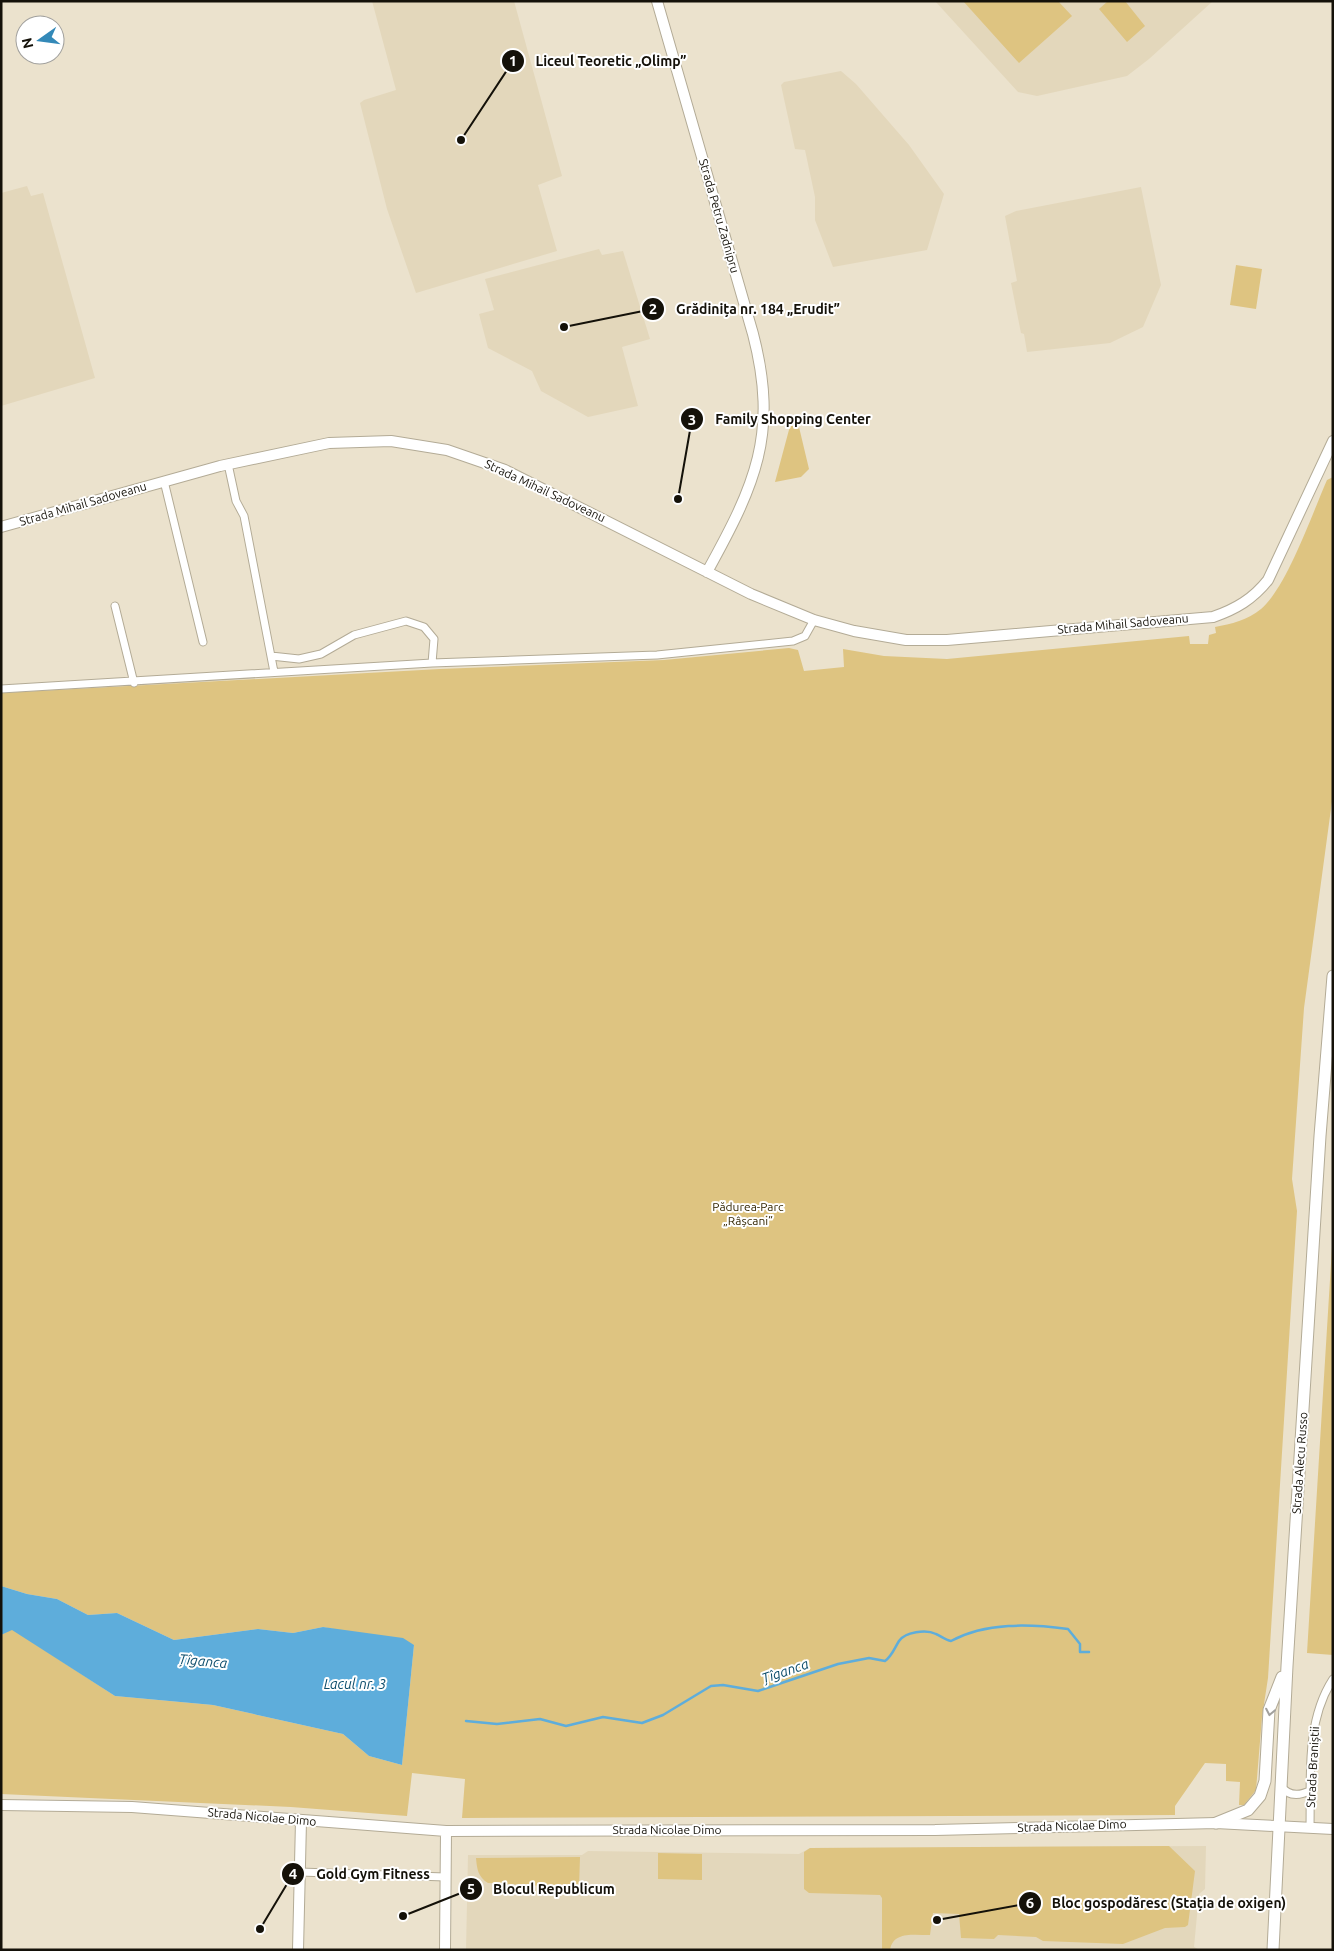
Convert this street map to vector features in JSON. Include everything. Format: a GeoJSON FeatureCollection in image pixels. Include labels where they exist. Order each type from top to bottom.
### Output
{"type":"FeatureCollection","features":[{"type":"Feature","properties":{"kind":"main road","name":"Strada Petru Zadnipru"},"geometry":{"type":"LineString","coordinates":[[657,1],[753,334],[764,386],[765,416],[758,464],[707,572]]}},
{"type":"Feature","properties":{"kind":"main road","name":"Strada Mihail Sadoveanu"},"geometry":{"type":"LineString","coordinates":[[1,527],[228,464],[350,440],[391,441],[447,450],[505,470],[751,594],[814,620],[883,637],[927,641],[1213,617],[1226,613],[1250,599],[1268,580],[1333,441]]}},
{"type":"Feature","properties":{"kind":"main road","name":"Strada Alecu Russo"},"geometry":{"type":"LineString","coordinates":[[1273,1950],[1279,1783],[1286,1666],[1320,1126],[1333,976]]}},
{"type":"Feature","properties":{"kind":"main road"},"geometry":{"type":"LineString","coordinates":[[1216,1823],[1248,1810],[1260,1796],[1265,1781],[1269,1710],[1286,1666]]}},
{"type":"Feature","properties":{"kind":"main road","name":"Strada Nicolae Dimo"},"geometry":{"type":"LineString","coordinates":[[1,1806],[132,1807],[446,1831],[935,1830],[1216,1823],[1333,1829]]}},
{"type":"Feature","properties":{"kind":"main road"},"geometry":{"type":"LineString","coordinates":[[298,1950],[301,1821]]}},
{"type":"Feature","properties":{"kind":"main road"},"geometry":{"type":"LineString","coordinates":[[444,1950],[446,1831]]}},
{"type":"Feature","properties":{"kind":"street"},"geometry":{"type":"LineString","coordinates":[[228,464],[236,501],[244,516],[274,672]]}},
{"type":"Feature","properties":{"kind":"street","name":"Strada Mihail Sadoveanu"},"geometry":{"type":"LineString","coordinates":[[164,481],[202,642]]}},
{"type":"Feature","properties":{"kind":"street"},"geometry":{"type":"LineString","coordinates":[[115,606],[134,682]]}},
{"type":"Feature","properties":{"kind":"street"},"geometry":{"type":"LineString","coordinates":[[1,689],[432,663],[657,656],[787,642],[805,636],[814,620]]}},
{"type":"Feature","properties":{"kind":"street"},"geometry":{"type":"LineString","coordinates":[[271,656],[300,659],[321,654],[354,635],[406,621],[424,627],[434,639],[432,663]]}},
{"type":"Feature","properties":{"kind":"street","name":"Strada Braniștii"},"geometry":{"type":"LineString","coordinates":[[1310,1827],[1314,1724],[1325,1693],[1333,1679]]}},
{"type":"Feature","properties":{"kind":"street"},"geometry":{"type":"LineString","coordinates":[[1279,1783],[1286,1791],[1293,1795],[1306,1794],[1311,1790]]}},
{"type":"Feature","properties":{"kind":"street"},"geometry":{"type":"LineString","coordinates":[[300,1872],[445,1877]]}},
{"type":"Feature","properties":{"kind":"shaded area"},"geometry":{"type":"Polygon","coordinates":[[[372,1],[514,1],[562,176],[538,185],[557,251],[416,293],[387,209],[360,103],[396,90],[372,1]]]}},
{"type":"Feature","properties":{"kind":"shaded area"},"geometry":{"type":"Polygon","coordinates":[[[935,1],[1213,1],[1149,59],[1127,76],[1037,96],[1018,92],[935,1]]]}},
{"type":"Feature","properties":{"kind":"shaded area"},"geometry":{"type":"Polygon","coordinates":[[[841,71],[856,84],[909,145],[944,194],[927,250],[833,267],[815,220],[815,197],[805,150],[795,149],[781,85],[784,82],[841,71]]]}},
{"type":"Feature","properties":{"kind":"shaded area"},"geometry":{"type":"Polygon","coordinates":[[[27,186],[31,196],[43,193],[95,378],[1,406],[1,193],[27,186]]]}},
{"type":"Feature","properties":{"kind":"shaded area"},"geometry":{"type":"Polygon","coordinates":[[[1141,187],[1161,285],[1143,327],[1110,343],[1027,352],[1024,334],[1021,333],[1011,283],[1017,281],[1005,216],[1016,211],[1141,187]]]}},
{"type":"Feature","properties":{"kind":"shaded area"},"geometry":{"type":"Polygon","coordinates":[[[599,249],[602,255],[623,251],[650,339],[622,347],[638,406],[588,417],[541,391],[532,371],[488,348],[479,314],[494,310],[485,279],[599,249]]]}},
{"type":"Feature","properties":{"kind":"shaded area"},"geometry":{"type":"Polygon","coordinates":[[[1206,1846],[1205,1889],[1199,1894],[1194,1947],[1200,1950],[466,1950],[468,1855],[582,1855],[588,1851],[799,1854],[810,1848],[1206,1846]]]}},
{"type":"Feature","properties":{"kind":"green space"},"geometry":{"type":"Polygon","coordinates":[[[963,1],[1058,1],[1072,16],[1019,63],[963,1]]]}},
{"type":"Feature","properties":{"kind":"green space"},"geometry":{"type":"Polygon","coordinates":[[[1108,1],[1125,1],[1145,26],[1127,42],[1099,9],[1108,1]]]}},
{"type":"Feature","properties":{"kind":"green space"},"geometry":{"type":"Polygon","coordinates":[[[1236,265],[1262,269],[1256,309],[1230,305],[1236,265]]]}},
{"type":"Feature","properties":{"kind":"green space"},"geometry":{"type":"Polygon","coordinates":[[[795,425],[799,427],[809,469],[801,477],[775,482],[790,426],[795,425]]]}},
{"type":"Feature","properties":{"kind":"green space","name":"Pădurea-Parc „Râșcani”"},"geometry":{"type":"Polygon","coordinates":[[[1333,477],[1333,794],[1304,1008],[1292,1179],[1297,1211],[1268,1678],[1262,1717],[1256,1790],[1244,1805],[1239,1805],[1240,1782],[1226,1781],[1226,1764],[1205,1763],[1175,1806],[1175,1815],[462,1818],[465,1779],[412,1773],[407,1816],[291,1807],[1,1794],[1,1635],[12,1629],[115,1696],[213,1705],[343,1734],[369,1756],[402,1765],[414,1645],[323,1627],[293,1633],[258,1629],[174,1640],[117,1613],[88,1615],[57,1599],[27,1594],[1,1586],[1,693],[440,669],[664,660],[789,648],[798,650],[804,671],[844,667],[843,649],[884,656],[947,659],[1189,636],[1190,644],[1208,644],[1209,635],[1216,633],[1215,627],[1251,616],[1271,599],[1289,567],[1327,480],[1333,477]]]}},
{"type":"Feature","properties":{"kind":"green space"},"geometry":{"type":"Polygon","coordinates":[[[1333,1231],[1333,1655],[1307,1653],[1333,1231]]]}},
{"type":"Feature","properties":{"kind":"green space"},"geometry":{"type":"Polygon","coordinates":[[[1169,1846],[1195,1871],[1188,1925],[1185,1927],[1165,1928],[1123,1944],[1043,1941],[1036,1937],[998,1935],[994,1939],[961,1938],[959,1914],[933,1913],[930,1935],[905,1935],[895,1940],[890,1950],[882,1950],[882,1898],[880,1895],[809,1893],[804,1889],[804,1852],[810,1848],[1169,1846]]]}},
{"type":"Feature","properties":{"kind":"green space"},"geometry":{"type":"Polygon","coordinates":[[[658,1853],[702,1854],[702,1880],[658,1879],[658,1853]]]}},
{"type":"Feature","properties":{"kind":"green space"},"geometry":{"type":"Polygon","coordinates":[[[580,1857],[579,1888],[488,1883],[479,1872],[476,1858],[580,1857]]]}},
{"type":"Feature","properties":{"kind":"water","name":"Lacul nr. 3"},"geometry":{"type":"Polygon","coordinates":[[[1,1586],[27,1594],[57,1599],[88,1615],[117,1613],[174,1640],[258,1629],[293,1633],[323,1627],[403,1638],[414,1645],[402,1765],[369,1756],[343,1734],[213,1705],[115,1696],[12,1630],[1,1635],[1,1586]]]}},
{"type":"Feature","properties":{"kind":"waterway","name":"Țîganca"},"geometry":{"type":"LineString","coordinates":[[466,1721],[497,1724],[540,1719],[566,1726],[603,1717],[642,1723],[663,1715],[711,1686],[723,1685],[758,1691],[838,1664],[869,1658],[885,1661],[902,1638],[916,1632],[932,1632],[951,1641],[979,1630],[993,1628],[1008,1626],[1053,1627],[1068,1629],[1080,1644],[1080,1652],[1089,1652]]}},
{"type":"Feature","properties":{"kind":"place","name":"Liceul Teoretic „Olimp”"},"geometry":{"type":"Point","coordinates":[461,140]}},
{"type":"Feature","properties":{"kind":"place","name":"Grădinița nr. 184 „Erudit”"},"geometry":{"type":"Point","coordinates":[564,327]}},
{"type":"Feature","properties":{"kind":"place","name":"Family Shopping Center"},"geometry":{"type":"Point","coordinates":[678,499]}},
{"type":"Feature","properties":{"kind":"place","name":"Blocul Republicum"},"geometry":{"type":"Point","coordinates":[403,1916]}},
{"type":"Feature","properties":{"kind":"place","name":"Bloc gospodăresc (Stația de oxigen)"},"geometry":{"type":"Point","coordinates":[937,1920]}},
{"type":"Feature","properties":{"kind":"place","name":"Gold Gym Fitness"},"geometry":{"type":"Point","coordinates":[260,1929]}}]}
